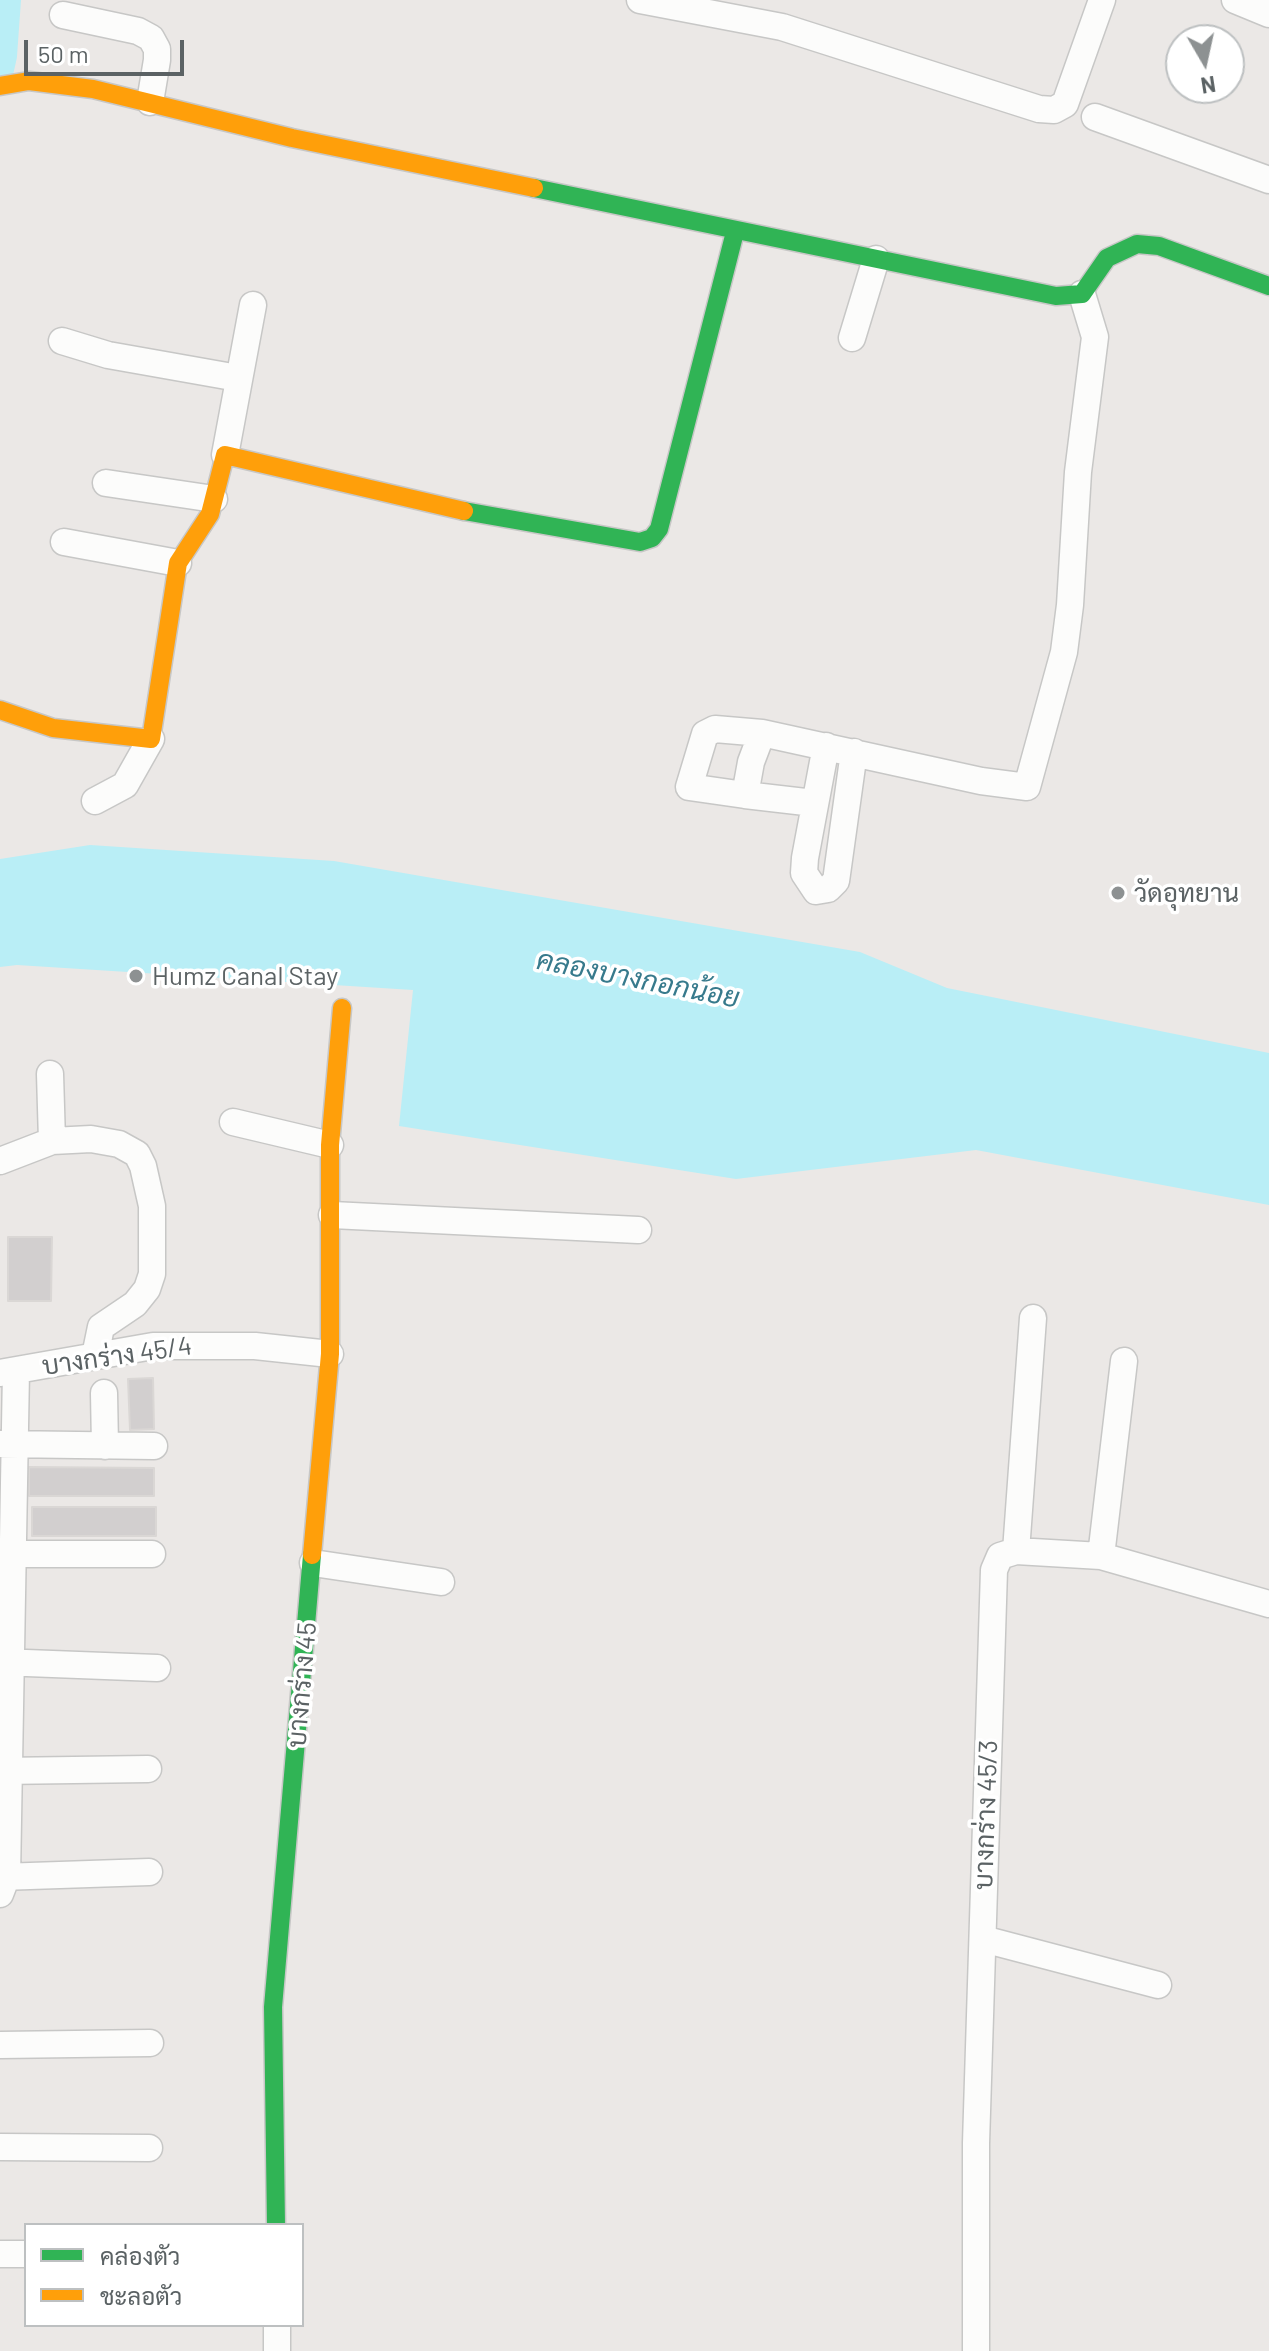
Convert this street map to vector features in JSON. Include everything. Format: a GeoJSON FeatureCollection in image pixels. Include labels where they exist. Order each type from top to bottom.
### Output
{"type":"FeatureCollection","features":[{"type":"Feature","properties":{"kind":"street"},"geometry":{"type":"LineString","coordinates":[[640,0],[782,27],[1039,109],[1054,110],[1065,104],[1102,0]]}},
{"type":"Feature","properties":{"kind":"street"},"geometry":{"type":"LineString","coordinates":[[1235,0],[1269,14]]}},
{"type":"Feature","properties":{"kind":"street"},"geometry":{"type":"LineString","coordinates":[[63,15],[138,31],[151,38],[157,49],[157,60],[150,102]]}},
{"type":"Feature","properties":{"kind":"street"},"geometry":{"type":"LineString","coordinates":[[0,86],[29,81],[93,89],[292,138],[735,232],[1056,296],[1082,294]]}},
{"type":"Feature","properties":{"kind":"street"},"geometry":{"type":"LineString","coordinates":[[1095,117],[1269,180]]}},
{"type":"Feature","properties":{"kind":"street"},"geometry":{"type":"LineString","coordinates":[[225,455],[468,512],[640,542],[652,538],[659,529],[735,232]]}},
{"type":"Feature","properties":{"kind":"street"},"geometry":{"type":"LineString","coordinates":[[1082,294],[1107,258],[1137,244],[1159,246],[1269,286]]}},
{"type":"Feature","properties":{"kind":"street"},"geometry":{"type":"LineString","coordinates":[[852,338],[876,259]]}},
{"type":"Feature","properties":{"kind":"street"},"geometry":{"type":"LineString","coordinates":[[814,803],[689,787],[705,734],[715,729],[762,733],[981,781],[1027,787],[1064,652],[1070,605],[1078,472],[1095,337],[1082,294]]}},
{"type":"Feature","properties":{"kind":"street"},"geometry":{"type":"LineString","coordinates":[[95,801],[125,785],[151,739],[178,563],[203,526],[214,499],[253,305]]}},
{"type":"Feature","properties":{"kind":"street"},"geometry":{"type":"LineString","coordinates":[[62,341],[97,353],[238,378]]}},
{"type":"Feature","properties":{"kind":"street"},"geometry":{"type":"LineString","coordinates":[[106,483],[214,499]]}},
{"type":"Feature","properties":{"kind":"street"},"geometry":{"type":"LineString","coordinates":[[64,542],[178,563]]}},
{"type":"Feature","properties":{"kind":"street"},"geometry":{"type":"LineString","coordinates":[[0,710],[53,728],[151,739]]}},
{"type":"Feature","properties":{"kind":"street"},"geometry":{"type":"LineString","coordinates":[[745,795],[751,762],[762,733]]}},
{"type":"Feature","properties":{"kind":"street"},"geometry":{"type":"LineString","coordinates":[[826,746],[804,873],[816,891],[828,889],[836,881],[854,752]]}},
{"type":"Feature","properties":{"kind":"street","name":"บางกร่าง 45"},"geometry":{"type":"LineString","coordinates":[[276,2223],[273,2007],[330,1354],[330,1145],[342,1008]]}},
{"type":"Feature","properties":{"kind":"street"},"geometry":{"type":"LineString","coordinates":[[50,1074],[52,1141]]}},
{"type":"Feature","properties":{"kind":"street"},"geometry":{"type":"LineString","coordinates":[[233,1122],[330,1145]]}},
{"type":"Feature","properties":{"kind":"street"},"geometry":{"type":"LineString","coordinates":[[0,1161],[52,1141],[99,1140],[119,1144],[137,1154],[148,1181],[152,1206],[152,1274],[147,1289],[135,1304],[101,1327],[95,1356]]}},
{"type":"Feature","properties":{"kind":"street"},"geometry":{"type":"LineString","coordinates":[[332,1215],[638,1230]]}},
{"type":"Feature","properties":{"kind":"street"},"geometry":{"type":"LineString","coordinates":[[1033,1318],[1016,1551],[1101,1556],[1269,1604]]}},
{"type":"Feature","properties":{"kind":"street","name":"บางกร่าง 45/4"},"geometry":{"type":"LineString","coordinates":[[8,1372],[153,1346],[190,1344],[330,1354]]}},
{"type":"Feature","properties":{"kind":"street"},"geometry":{"type":"LineString","coordinates":[[1101,1556],[1124,1361]]}},
{"type":"Feature","properties":{"kind":"street"},"geometry":{"type":"LineString","coordinates":[[8,1372],[2,1882],[149,1872]]}},
{"type":"Feature","properties":{"kind":"street"},"geometry":{"type":"LineString","coordinates":[[104,1393],[105,1446]]}},
{"type":"Feature","properties":{"kind":"street"},"geometry":{"type":"LineString","coordinates":[[8,1444],[154,1446]]}},
{"type":"Feature","properties":{"kind":"street","name":"บางกร่าง 45/3"},"geometry":{"type":"LineString","coordinates":[[976,2351],[976,2143],[994,1570],[1000,1556],[1016,1551]]}},
{"type":"Feature","properties":{"kind":"street"},"geometry":{"type":"LineString","coordinates":[[7,1554],[152,1554]]}},
{"type":"Feature","properties":{"kind":"street"},"geometry":{"type":"LineString","coordinates":[[313,1563],[441,1582]]}},
{"type":"Feature","properties":{"kind":"street"},"geometry":{"type":"LineString","coordinates":[[6,1662],[157,1668]]}},
{"type":"Feature","properties":{"kind":"street"},"geometry":{"type":"LineString","coordinates":[[4,1771],[148,1769]]}},
{"type":"Feature","properties":{"kind":"street"},"geometry":{"type":"LineString","coordinates":[[983,1939],[1158,1985]]}},
{"type":"Feature","properties":{"kind":"street"},"geometry":{"type":"LineString","coordinates":[[0,2045],[150,2043]]}},
{"type":"Feature","properties":{"kind":"street"},"geometry":{"type":"LineString","coordinates":[[0,2147],[149,2148]]}},
{"type":"Feature","properties":{"kind":"street"},"geometry":{"type":"LineString","coordinates":[[0,2254],[24,2254]]}},
{"type":"Feature","properties":{"kind":"street"},"geometry":{"type":"LineString","coordinates":[[277,2327],[277,2351]]}},
{"type":"Feature","properties":{"kind":"water","name":"คลองบางกอกน้อย"},"geometry":{"type":"Polygon","coordinates":[[[90,845],[334,861],[860,952],[947,988],[1269,1053],[1269,1205],[976,1150],[736,1179],[399,1126],[413,990],[17,965],[0,967],[0,859],[90,845]]]}},
{"type":"Feature","properties":{"kind":"building"},"geometry":{"type":"Polygon","coordinates":[[[8,1237],[52,1237],[51,1301],[8,1301],[8,1237]]]}},
{"type":"Feature","properties":{"kind":"building"},"geometry":{"type":"Polygon","coordinates":[[[153,1378],[154,1429],[130,1430],[128,1379],[153,1378]]]}},
{"type":"Feature","properties":{"kind":"building"},"geometry":{"type":"Polygon","coordinates":[[[29,1467],[154,1468],[154,1496],[29,1496],[29,1467]]]}},
{"type":"Feature","properties":{"kind":"building"},"geometry":{"type":"Polygon","coordinates":[[[32,1507],[156,1507],[156,1536],[32,1536],[32,1507]]]}},
{"type":"Feature","properties":{"kind":"waterway"},"geometry":{"type":"LineString","coordinates":[[0,83],[6,56],[10,0]]}},
{"type":"Feature","properties":{"kind":"traffic: fast"},"geometry":{"type":"LineString","coordinates":[[534,188],[1056,296],[1082,294],[1107,258],[1137,244],[1159,246],[1269,286]]}},
{"type":"Feature","properties":{"kind":"traffic: fast"},"geometry":{"type":"LineString","coordinates":[[464,511],[640,542],[652,538],[659,529],[735,232]]}},
{"type":"Feature","properties":{"kind":"traffic: fast"},"geometry":{"type":"LineString","coordinates":[[276,2223],[273,2007],[312,1555]]}},
{"type":"Feature","properties":{"kind":"traffic: slow"},"geometry":{"type":"LineString","coordinates":[[0,86],[29,81],[93,89],[292,138],[534,188]]}},
{"type":"Feature","properties":{"kind":"traffic: slow"},"geometry":{"type":"LineString","coordinates":[[0,710],[53,728],[151,739],[178,563],[210,514],[225,455],[464,511]]}},
{"type":"Feature","properties":{"kind":"traffic: slow"},"geometry":{"type":"LineString","coordinates":[[312,1555],[330,1354],[330,1145],[342,1008]]}},
{"type":"Feature","properties":{"kind":"place","name":"วัดอุทยาน"},"geometry":{"type":"Point","coordinates":[1118,893]}},
{"type":"Feature","properties":{"kind":"place","name":"Humz Canal Stay"},"geometry":{"type":"Point","coordinates":[136,976]}}]}
